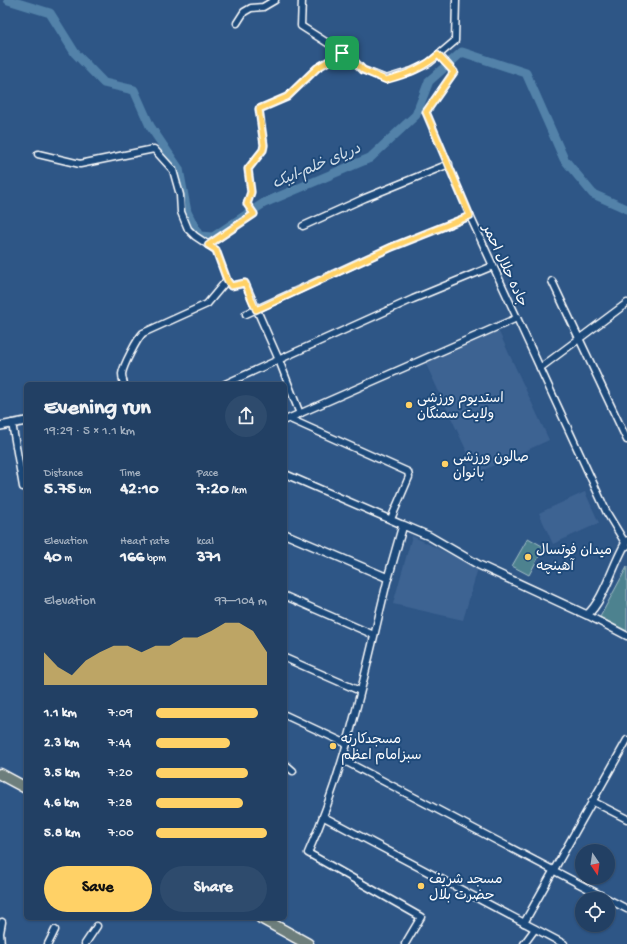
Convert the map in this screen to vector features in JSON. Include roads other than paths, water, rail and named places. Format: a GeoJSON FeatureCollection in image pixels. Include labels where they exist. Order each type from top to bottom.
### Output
{"type":"FeatureCollection","features":[{"type":"Feature","properties":{"kind":"highway"},"geometry":{"type":"LineString","coordinates":[[0,774],[24,787]]}},
{"type":"Feature","properties":{"kind":"highway"},"geometry":{"type":"LineString","coordinates":[[265,920],[308,944]]}},
{"type":"Feature","properties":{"kind":"street"},"geometry":{"type":"LineString","coordinates":[[237,23],[244,12],[251,8],[263,7],[275,0]]}},
{"type":"Feature","properties":{"kind":"street"},"geometry":{"type":"LineString","coordinates":[[302,0],[300,26],[330,43],[351,58],[363,70],[386,80],[429,63],[455,41],[456,0]]}},
{"type":"Feature","properties":{"kind":"street"},"geometry":{"type":"LineString","coordinates":[[208,245],[254,214],[247,204],[251,192],[248,169],[263,150],[264,145],[259,109],[287,97],[317,68],[342,53]]}},
{"type":"Feature","properties":{"kind":"street","name":"جاده حلال احمر"},"geometry":{"type":"LineString","coordinates":[[438,55],[454,72],[426,112],[470,216],[607,513],[626,544]]}},
{"type":"Feature","properties":{"kind":"street"},"geometry":{"type":"LineString","coordinates":[[38,154],[80,164],[154,149],[173,170],[180,195],[181,212],[188,228],[195,236],[216,250],[227,280],[231,286],[245,283],[279,360],[300,414]]}},
{"type":"Feature","properties":{"kind":"street"},"geometry":{"type":"LineString","coordinates":[[303,226],[365,198],[449,164]]}},
{"type":"Feature","properties":{"kind":"street"},"geometry":{"type":"LineString","coordinates":[[246,314],[392,247],[470,216]]}},
{"type":"Feature","properties":{"kind":"street"},"geometry":{"type":"LineString","coordinates":[[230,382],[412,299],[493,266]]}},
{"type":"Feature","properties":{"kind":"street"},"geometry":{"type":"LineString","coordinates":[[124,382],[122,375],[125,363],[135,347],[136,341],[143,333],[207,304],[227,280]]}},
{"type":"Feature","properties":{"kind":"street"},"geometry":{"type":"LineString","coordinates":[[552,282],[627,439]]}},
{"type":"Feature","properties":{"kind":"street"},"geometry":{"type":"LineString","coordinates":[[540,368],[580,340],[627,303]]}},
{"type":"Feature","properties":{"kind":"street"},"geometry":{"type":"LineString","coordinates":[[288,419],[517,318]]}},
{"type":"Feature","properties":{"kind":"street"},"geometry":{"type":"LineString","coordinates":[[288,419],[408,472],[409,477],[391,519]]}},
{"type":"Feature","properties":{"kind":"street"},"geometry":{"type":"LineString","coordinates":[[0,426],[12,422],[24,421]]}},
{"type":"Feature","properties":{"kind":"street"},"geometry":{"type":"LineString","coordinates":[[12,422],[18,466],[24,487]]}},
{"type":"Feature","properties":{"kind":"street"},"geometry":{"type":"LineString","coordinates":[[287,475],[429,536],[479,565],[587,615],[627,636]]}},
{"type":"Feature","properties":{"kind":"street"},"geometry":{"type":"LineString","coordinates":[[403,525],[388,578],[344,760],[324,817],[308,853],[421,917],[405,944]]}},
{"type":"Feature","properties":{"kind":"street"},"geometry":{"type":"LineString","coordinates":[[287,535],[388,578]]}},
{"type":"Feature","properties":{"kind":"street"},"geometry":{"type":"LineString","coordinates":[[587,615],[592,611],[626,544]]}},
{"type":"Feature","properties":{"kind":"street"},"geometry":{"type":"LineString","coordinates":[[287,597],[374,635]]}},
{"type":"Feature","properties":{"kind":"street"},"geometry":{"type":"LineString","coordinates":[[287,659],[360,691]]}},
{"type":"Feature","properties":{"kind":"street"},"geometry":{"type":"LineString","coordinates":[[287,716],[347,744]]}},
{"type":"Feature","properties":{"kind":"street"},"geometry":{"type":"LineString","coordinates":[[524,923],[627,740]]}},
{"type":"Feature","properties":{"kind":"street"},"geometry":{"type":"LineString","coordinates":[[344,760],[627,909]]}},
{"type":"Feature","properties":{"kind":"street"},"geometry":{"type":"LineString","coordinates":[[287,766],[293,771]]}},
{"type":"Feature","properties":{"kind":"street"},"geometry":{"type":"LineString","coordinates":[[592,801],[627,819]]}},
{"type":"Feature","properties":{"kind":"street"},"geometry":{"type":"LineString","coordinates":[[324,817],[564,944]]}},
{"type":"Feature","properties":{"kind":"street"},"geometry":{"type":"LineString","coordinates":[[1,944],[0,933],[2,922]]}},
{"type":"Feature","properties":{"kind":"street"},"geometry":{"type":"LineString","coordinates":[[85,944],[97,926]]}},
{"type":"Feature","properties":{"kind":"street"},"geometry":{"type":"LineString","coordinates":[[524,944],[535,929]]}},
{"type":"Feature","properties":{"kind":"street"},"geometry":{"type":"LineString","coordinates":[[48,944],[55,930]]}},
{"type":"Feature","properties":{"kind":"waterway","name":"دریای خلم-ایبک"},"geometry":{"type":"LineString","coordinates":[[8,0],[50,13],[75,53],[104,83],[134,90],[150,126],[179,169],[187,212],[199,236],[213,237],[264,203],[370,158],[416,115],[429,81],[462,52],[526,73],[564,159],[593,194],[627,209]]}},
{"type":"Feature","properties":{"kind":"place","name":"استدیوم ورزشی ولایت سمنگان"},"geometry":{"type":"Point","coordinates":[409,405]}},
{"type":"Feature","properties":{"kind":"place","name":"صالون ورزشی بانوان"},"geometry":{"type":"Point","coordinates":[445,464]}},
{"type":"Feature","properties":{"kind":"place","name":"میدان فوتسال آهینچه"},"geometry":{"type":"Point","coordinates":[528,557]}},
{"type":"Feature","properties":{"kind":"place","name":"مسجدکارته سبزامام اعظم"},"geometry":{"type":"Point","coordinates":[333,746]}},
{"type":"Feature","properties":{"kind":"place","name":"مسجد شریف حضرت بلال"},"geometry":{"type":"Point","coordinates":[421,886]}}]}
